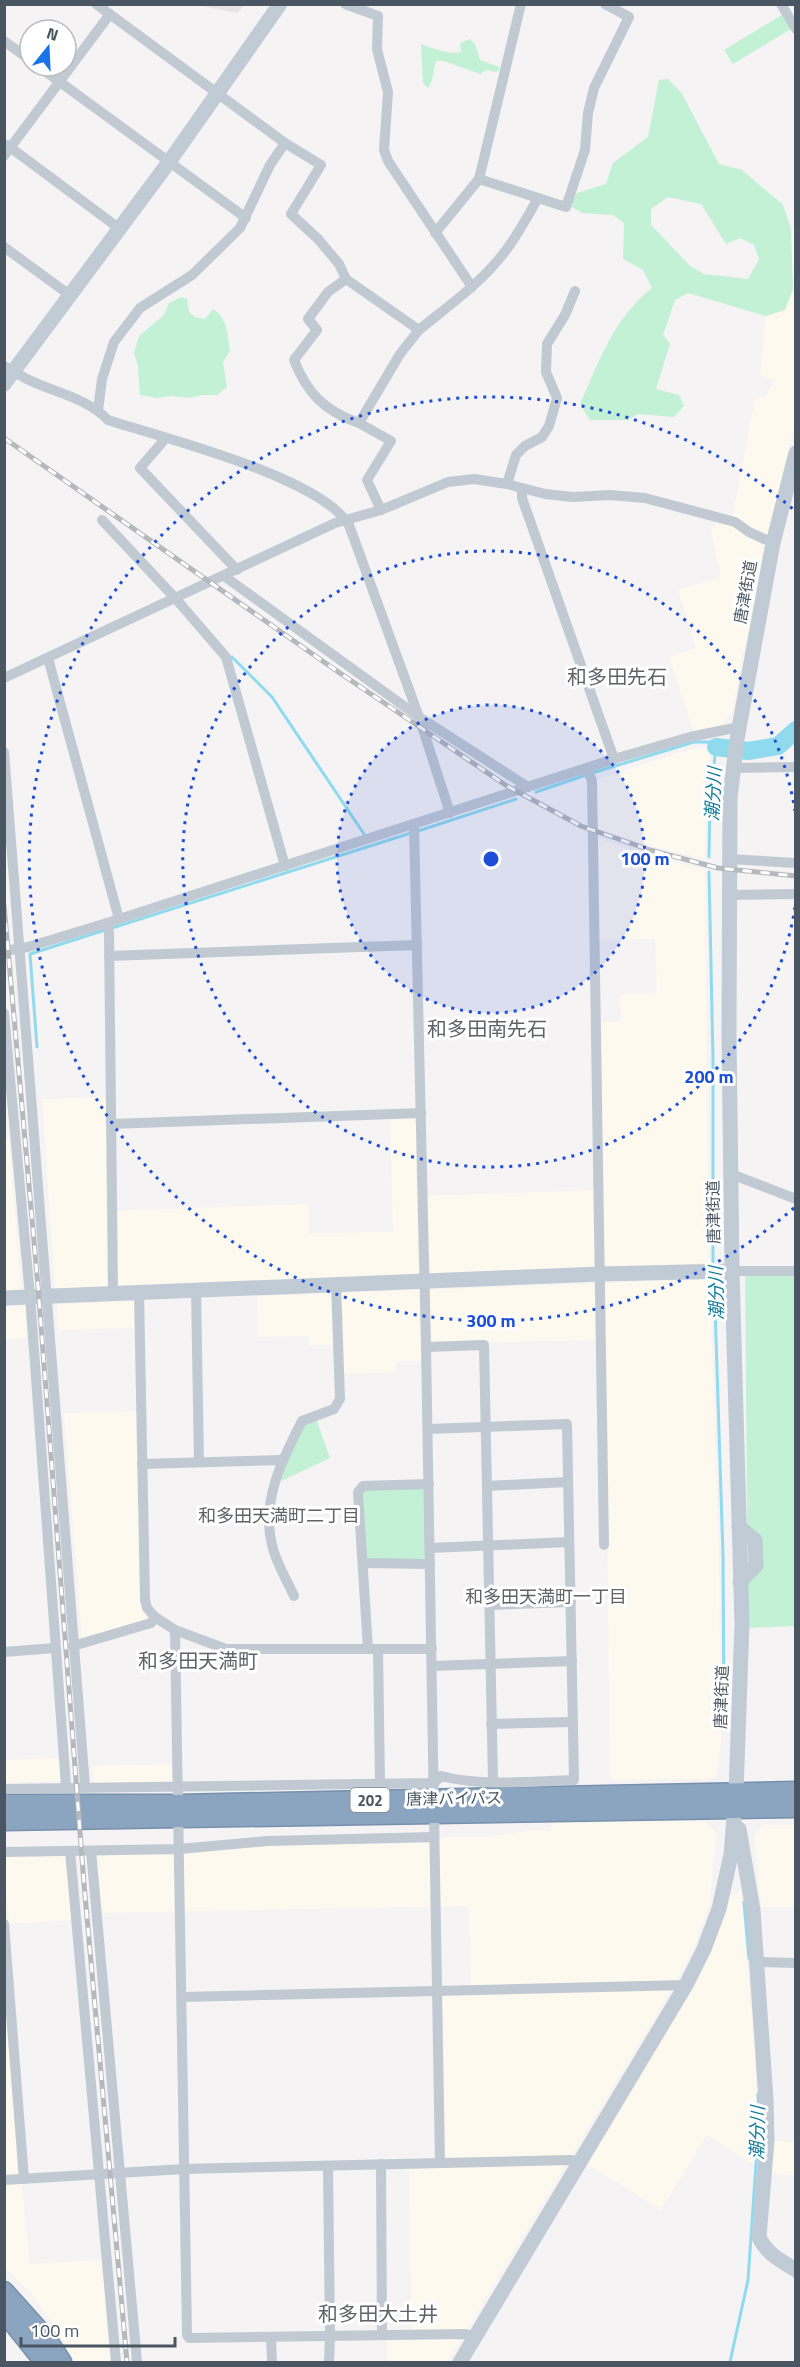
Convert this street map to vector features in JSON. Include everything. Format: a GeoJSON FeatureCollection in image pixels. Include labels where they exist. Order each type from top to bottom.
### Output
{"type":"FeatureCollection","features":[{"type":"Feature","properties":{"kind":"highway","name":"唐津バイパス"},"geometry":{"type":"LineString","coordinates":[[736,1800],[795,1791]]}},
{"type":"Feature","properties":{"kind":"highway","name":"唐津バイパス"},"geometry":{"type":"LineString","coordinates":[[4,1821],[435,1798],[736,1800],[795,1808]]}},
{"type":"Feature","properties":{"kind":"highway","name":"唐津バイパス"},"geometry":{"type":"LineString","coordinates":[[4,1804],[178,1811]]}},
{"type":"Feature","properties":{"kind":"highway"},"geometry":{"type":"LineString","coordinates":[[4,2290],[47,2339],[62,2362]]}},
{"type":"Feature","properties":{"kind":"highway"},"geometry":{"type":"LineString","coordinates":[[4,2312],[44,2362]]}},
{"type":"Feature","properties":{"kind":"street"},"geometry":{"type":"LineString","coordinates":[[96,4],[285,143],[321,165],[291,214],[318,239],[339,264],[346,279],[419,330]]}},
{"type":"Feature","properties":{"kind":"street"},"geometry":{"type":"LineString","coordinates":[[4,384],[9,369],[71,296],[218,94],[280,4]]}},
{"type":"Feature","properties":{"kind":"street"},"geometry":{"type":"LineString","coordinates":[[345,4],[378,16],[377,49],[388,92],[384,150],[388,161],[472,287]]}},
{"type":"Feature","properties":{"kind":"street"},"geometry":{"type":"LineString","coordinates":[[435,232],[479,179],[521,4]]}},
{"type":"Feature","properties":{"kind":"street"},"geometry":{"type":"LineString","coordinates":[[479,179],[566,207],[585,150],[588,113],[594,88],[629,17],[605,4]]}},
{"type":"Feature","properties":{"kind":"street"},"geometry":{"type":"LineString","coordinates":[[781,4],[795,29]]}},
{"type":"Feature","properties":{"kind":"street"},"geometry":{"type":"LineString","coordinates":[[110,15],[6,149],[120,229]]}},
{"type":"Feature","properties":{"kind":"street"},"geometry":{"type":"LineString","coordinates":[[4,41],[18,51]]}},
{"type":"Feature","properties":{"kind":"street"},"geometry":{"type":"LineString","coordinates":[[54,78],[246,218]]}},
{"type":"Feature","properties":{"kind":"street"},"geometry":{"type":"LineString","coordinates":[[98,410],[102,379],[114,342],[140,308],[192,275],[240,228],[270,165],[285,143]]}},
{"type":"Feature","properties":{"kind":"street"},"geometry":{"type":"LineString","coordinates":[[359,423],[400,354],[419,330],[472,287],[502,256],[538,198]]}},
{"type":"Feature","properties":{"kind":"street"},"geometry":{"type":"LineString","coordinates":[[4,247],[71,296]]}},
{"type":"Feature","properties":{"kind":"street"},"geometry":{"type":"LineString","coordinates":[[346,279],[328,292],[308,319],[317,330],[294,360],[304,383],[318,401],[391,441],[367,480],[381,510]]}},
{"type":"Feature","properties":{"kind":"street"},"geometry":{"type":"LineString","coordinates":[[507,484],[516,455],[525,446],[542,437],[549,426],[557,398],[546,372],[546,344],[565,315],[575,291]]}},
{"type":"Feature","properties":{"kind":"street"},"geometry":{"type":"LineString","coordinates":[[9,369],[98,410],[108,420],[291,481],[337,511],[345,519],[419,717],[450,813]]}},
{"type":"Feature","properties":{"kind":"street"},"geometry":{"type":"LineString","coordinates":[[165,439],[140,468],[237,570]]}},
{"type":"Feature","properties":{"kind":"street","name":"唐津街道"},"geometry":{"type":"LineString","coordinates":[[736,1800],[742,1624],[741,1582],[739,1527],[719,1271],[731,1174],[729,859],[733,763],[773,543],[790,493],[795,453]]}},
{"type":"Feature","properties":{"kind":"street"},"geometry":{"type":"LineString","coordinates":[[4,678],[345,519],[381,510],[448,482],[474,479],[573,497],[610,495],[645,498],[735,522],[749,532],[773,543]]}},
{"type":"Feature","properties":{"kind":"street"},"geometry":{"type":"LineString","coordinates":[[522,489],[526,508],[614,759]]}},
{"type":"Feature","properties":{"kind":"street"},"geometry":{"type":"LineString","coordinates":[[102,520],[176,599],[226,657],[285,866]]}},
{"type":"Feature","properties":{"kind":"street"},"geometry":{"type":"LineString","coordinates":[[224,576],[419,717],[528,787]]}},
{"type":"Feature","properties":{"kind":"street"},"geometry":{"type":"LineString","coordinates":[[48,658],[119,919]]}},
{"type":"Feature","properties":{"kind":"street"},"geometry":{"type":"LineString","coordinates":[[4,951],[108,928],[119,919],[285,866],[415,830],[450,813],[528,787],[589,775],[614,759],[690,737],[738,733]]}},
{"type":"Feature","properties":{"kind":"street"},"geometry":{"type":"LineString","coordinates":[[4,752],[85,1786]]}},
{"type":"Feature","properties":{"kind":"street"},"geometry":{"type":"LineString","coordinates":[[733,763],[795,767]]}},
{"type":"Feature","properties":{"kind":"street"},"geometry":{"type":"LineString","coordinates":[[589,775],[604,1545]]}},
{"type":"Feature","properties":{"kind":"street"},"geometry":{"type":"LineString","coordinates":[[415,830],[435,1798],[440,2163]]}},
{"type":"Feature","properties":{"kind":"street"},"geometry":{"type":"LineString","coordinates":[[729,859],[795,863]]}},
{"type":"Feature","properties":{"kind":"street"},"geometry":{"type":"LineString","coordinates":[[729,895],[795,894]]}},
{"type":"Feature","properties":{"kind":"street"},"geometry":{"type":"LineString","coordinates":[[108,928],[113,1293]]}},
{"type":"Feature","properties":{"kind":"street"},"geometry":{"type":"LineString","coordinates":[[109,956],[417,945]]}},
{"type":"Feature","properties":{"kind":"street"},"geometry":{"type":"LineString","coordinates":[[4,1013],[30,1296],[66,1786]]}},
{"type":"Feature","properties":{"kind":"street"},"geometry":{"type":"LineString","coordinates":[[111,1124],[421,1113]]}},
{"type":"Feature","properties":{"kind":"street"},"geometry":{"type":"LineString","coordinates":[[731,1174],[795,1198]]}},
{"type":"Feature","properties":{"kind":"street"},"geometry":{"type":"LineString","coordinates":[[4,1298],[600,1274],[795,1271]]}},
{"type":"Feature","properties":{"kind":"street"},"geometry":{"type":"LineString","coordinates":[[294,1596],[272,1547],[269,1502],[282,1460],[302,1421],[334,1409],[340,1398],[336,1284]]}},
{"type":"Feature","properties":{"kind":"street"},"geometry":{"type":"LineString","coordinates":[[196,1290],[199,1462]]}},
{"type":"Feature","properties":{"kind":"street"},"geometry":{"type":"LineString","coordinates":[[139,1292],[147,1608],[155,1617],[175,1630],[226,1650],[432,1649]]}},
{"type":"Feature","properties":{"kind":"street"},"geometry":{"type":"LineString","coordinates":[[426,1347],[484,1345],[493,1781]]}},
{"type":"Feature","properties":{"kind":"street"},"geometry":{"type":"LineString","coordinates":[[428,1429],[567,1424],[572,1661],[574,1780],[455,1780],[441,1776],[435,1798]]}},
{"type":"Feature","properties":{"kind":"street"},"geometry":{"type":"LineString","coordinates":[[142,1464],[282,1460]]}},
{"type":"Feature","properties":{"kind":"street"},"geometry":{"type":"LineString","coordinates":[[487,1486],[568,1482]]}},
{"type":"Feature","properties":{"kind":"street"},"geometry":{"type":"LineString","coordinates":[[380,1783],[373,1649],[358,1492],[363,1486],[429,1484]]}},
{"type":"Feature","properties":{"kind":"street"},"geometry":{"type":"LineString","coordinates":[[430,1548],[569,1542]]}},
{"type":"Feature","properties":{"kind":"street"},"geometry":{"type":"LineString","coordinates":[[363,1563],[430,1564]]}},
{"type":"Feature","properties":{"kind":"street"},"geometry":{"type":"LineString","coordinates":[[489,1605],[570,1602]]}},
{"type":"Feature","properties":{"kind":"street"},"geometry":{"type":"LineString","coordinates":[[73,1646],[151,1623],[155,1617]]}},
{"type":"Feature","properties":{"kind":"street"},"geometry":{"type":"LineString","coordinates":[[175,1630],[187,2336],[189,2338],[464,2334],[475,2336]]}},
{"type":"Feature","properties":{"kind":"street"},"geometry":{"type":"LineString","coordinates":[[4,1652],[55,1648]]}},
{"type":"Feature","properties":{"kind":"street"},"geometry":{"type":"LineString","coordinates":[[432,1666],[572,1661]]}},
{"type":"Feature","properties":{"kind":"street"},"geometry":{"type":"LineString","coordinates":[[491,1724],[573,1722]]}},
{"type":"Feature","properties":{"kind":"street"},"geometry":{"type":"LineString","coordinates":[[4,1789],[66,1786],[380,1783],[435,1798]]}},
{"type":"Feature","properties":{"kind":"street"},"geometry":{"type":"LineString","coordinates":[[736,1800],[753,1910],[758,1962],[767,2141],[759,2237],[769,2252],[795,2270]]}},
{"type":"Feature","properties":{"kind":"street"},"geometry":{"type":"LineString","coordinates":[[460,2362],[686,1985],[719,1909],[731,1855],[736,1800]]}},
{"type":"Feature","properties":{"kind":"street"},"geometry":{"type":"LineString","coordinates":[[4,1852],[180,1849],[267,1841],[434,1837]]}},
{"type":"Feature","properties":{"kind":"street"},"geometry":{"type":"LineString","coordinates":[[70,1851],[116,2362]]}},
{"type":"Feature","properties":{"kind":"street"},"geometry":{"type":"LineString","coordinates":[[91,1851],[137,2362]]}},
{"type":"Feature","properties":{"kind":"street"},"geometry":{"type":"LineString","coordinates":[[4,1924],[8,2008],[24,2179]]}},
{"type":"Feature","properties":{"kind":"street"},"geometry":{"type":"LineString","coordinates":[[758,1962],[795,1963]]}},
{"type":"Feature","properties":{"kind":"street"},"geometry":{"type":"LineString","coordinates":[[182,1996],[686,1985]]}},
{"type":"Feature","properties":{"kind":"street"},"geometry":{"type":"LineString","coordinates":[[4,2180],[184,2169],[570,2160],[580,2162]]}},
{"type":"Feature","properties":{"kind":"street"},"geometry":{"type":"LineString","coordinates":[[381,2164],[382,2335]]}},
{"type":"Feature","properties":{"kind":"street"},"geometry":{"type":"LineString","coordinates":[[328,2166],[329,2362]]}},
{"type":"Feature","properties":{"kind":"street"},"geometry":{"type":"LineString","coordinates":[[271,2337],[272,2362]]}},
{"type":"Feature","properties":{"kind":"shaded area"},"geometry":{"type":"Polygon","coordinates":[[[245,4],[237,13],[198,5],[245,4]]]}},
{"type":"Feature","properties":{"kind":"shaded area"},"geometry":{"type":"Polygon","coordinates":[[[795,226],[795,424],[765,545],[732,711],[723,724],[694,733],[669,657],[696,648],[678,590],[721,577],[711,532],[718,519],[731,523],[755,399],[766,396],[775,379],[760,376],[766,316],[785,310],[793,290],[791,229],[795,226]]]}},
{"type":"Feature","properties":{"kind":"shaded area"},"geometry":{"type":"Polygon","coordinates":[[[711,748],[706,775],[705,859],[651,846],[595,828],[596,780],[691,749],[711,748]]]}},
{"type":"Feature","properties":{"kind":"shaded area"},"geometry":{"type":"Polygon","coordinates":[[[595,837],[647,855],[705,870],[709,1263],[55,1290],[42,1099],[106,1097],[108,1211],[309,1204],[309,1233],[393,1232],[390,1117],[418,1115],[421,1196],[601,1190],[599,1022],[621,1022],[620,994],[657,993],[655,939],[597,940],[595,837]]]}},
{"type":"Feature","properties":{"kind":"shaded area"},"geometry":{"type":"Polygon","coordinates":[[[4,1139],[9,1139],[21,1290],[5,1292],[4,1139]]]}},
{"type":"Feature","properties":{"kind":"shaded area"},"geometry":{"type":"Polygon","coordinates":[[[710,1279],[719,1558],[721,1743],[716,1776],[708,1779],[610,1780],[605,1340],[422,1344],[421,1361],[396,1361],[396,1373],[336,1374],[334,1345],[309,1345],[309,1336],[258,1337],[257,1296],[710,1279]]]}},
{"type":"Feature","properties":{"kind":"shaded area"},"geometry":{"type":"Polygon","coordinates":[[[135,1301],[136,1328],[58,1330],[57,1304],[135,1301]]]}},
{"type":"Feature","properties":{"kind":"shaded area"},"geometry":{"type":"Polygon","coordinates":[[[25,1306],[27,1338],[5,1339],[5,1307],[25,1306]]]}},
{"type":"Feature","properties":{"kind":"shaded area"},"geometry":{"type":"Polygon","coordinates":[[[138,1411],[143,1601],[148,1620],[82,1640],[64,1413],[138,1411]]]}},
{"type":"Feature","properties":{"kind":"shaded area"},"geometry":{"type":"Polygon","coordinates":[[[60,1758],[63,1781],[5,1783],[4,1760],[60,1758]]]}},
{"type":"Feature","properties":{"kind":"shaded area"},"geometry":{"type":"Polygon","coordinates":[[[175,1764],[174,1782],[94,1783],[92,1766],[175,1764]]]}},
{"type":"Feature","properties":{"kind":"shaded area"},"geometry":{"type":"Polygon","coordinates":[[[705,1821],[716,1833],[710,1902],[694,1947],[670,1992],[447,2362],[387,2362],[386,2338],[411,2336],[409,2168],[445,2166],[442,1994],[471,1993],[469,1906],[101,1913],[98,1855],[182,1855],[263,1846],[430,1843],[446,1837],[487,1837],[531,1830],[550,1831],[553,1823],[705,1821]]]}},
{"type":"Feature","properties":{"kind":"shaded area"},"geometry":{"type":"Polygon","coordinates":[[[764,1825],[795,1825],[795,1907],[761,1907],[754,1835],[764,1825]]]}},
{"type":"Feature","properties":{"kind":"shaded area"},"geometry":{"type":"Polygon","coordinates":[[[68,1856],[73,1920],[9,1924],[4,1857],[68,1856]]]}},
{"type":"Feature","properties":{"kind":"shaded area"},"geometry":{"type":"Polygon","coordinates":[[[741,1892],[755,2051],[757,2121],[754,2165],[707,2135],[661,2210],[587,2164],[696,1982],[711,1950],[730,1895],[741,1892]]]}},
{"type":"Feature","properties":{"kind":"shaded area"},"geometry":{"type":"Polygon","coordinates":[[[4,2004],[30,2264],[102,2260],[110,2362],[75,2362],[57,2329],[31,2293],[5,2269],[4,2004]]]}},
{"type":"Feature","properties":{"kind":"shaded area"},"geometry":{"type":"Polygon","coordinates":[[[774,2140],[795,2143],[795,2176],[771,2173],[774,2140]]]}},
{"type":"Feature","properties":{"kind":"green space"},"geometry":{"type":"Polygon","coordinates":[[[782,15],[791,29],[733,64],[724,50],[782,15]]]}},
{"type":"Feature","properties":{"kind":"green space"},"geometry":{"type":"Polygon","coordinates":[[[470,39],[475,44],[480,60],[499,67],[500,70],[495,72],[486,70],[480,74],[444,61],[436,61],[428,88],[423,83],[421,44],[440,51],[456,53],[461,52],[460,43],[470,39]]]}},
{"type":"Feature","properties":{"kind":"green space"},"geometry":{"type":"Polygon","coordinates":[[[668,79],[681,92],[719,164],[742,170],[783,205],[791,229],[793,289],[785,310],[766,316],[688,293],[675,300],[663,335],[670,344],[656,389],[679,395],[684,406],[674,417],[638,414],[628,420],[590,420],[580,404],[601,356],[627,313],[652,288],[643,270],[623,259],[624,223],[613,215],[582,213],[570,206],[577,193],[606,184],[613,163],[648,137],[659,80],[668,79]],[[668,197],[651,209],[651,225],[690,266],[704,274],[748,279],[759,259],[754,245],[740,238],[726,244],[701,204],[668,197]]]}},
{"type":"Feature","properties":{"kind":"green space"},"geometry":{"type":"Polygon","coordinates":[[[181,297],[187,299],[189,312],[195,317],[205,319],[213,309],[218,312],[224,322],[230,351],[223,362],[227,387],[217,395],[189,398],[171,396],[157,398],[140,395],[138,366],[134,353],[139,336],[164,315],[169,303],[181,297]]]}},
{"type":"Feature","properties":{"kind":"green space"},"geometry":{"type":"Polygon","coordinates":[[[745,1266],[795,1266],[795,1626],[748,1628],[745,1266]]]}},
{"type":"Feature","properties":{"kind":"green space"},"geometry":{"type":"Polygon","coordinates":[[[316,1419],[330,1458],[281,1481],[285,1463],[306,1423],[316,1419]]]}},
{"type":"Feature","properties":{"kind":"green space"},"geometry":{"type":"Polygon","coordinates":[[[421,1487],[426,1492],[427,1556],[421,1560],[370,1559],[366,1556],[363,1495],[365,1489],[421,1487]]]}},
{"type":"Feature","properties":{"kind":"waterway"},"geometry":{"type":"LineString","coordinates":[[232,657],[272,697],[364,834]]}},
{"type":"Feature","properties":{"kind":"waterway","name":"潮分川"},"geometry":{"type":"LineString","coordinates":[[716,747],[748,751],[778,746],[796,730]]}},
{"type":"Feature","properties":{"kind":"waterway"},"geometry":{"type":"LineString","coordinates":[[592,773],[694,742],[710,742],[716,747],[710,799],[709,857]]}},
{"type":"Feature","properties":{"kind":"waterway"},"geometry":{"type":"LineString","coordinates":[[536,792],[586,775]]}},
{"type":"Feature","properties":{"kind":"waterway"},"geometry":{"type":"LineString","coordinates":[[418,831],[516,799]]}},
{"type":"Feature","properties":{"kind":"waterway"},"geometry":{"type":"LineString","coordinates":[[112,928],[411,833]]}},
{"type":"Feature","properties":{"kind":"waterway","name":"潮分川"},"geometry":{"type":"LineString","coordinates":[[709,872],[713,1059],[713,1266]]}},
{"type":"Feature","properties":{"kind":"waterway"},"geometry":{"type":"LineString","coordinates":[[37,1047],[30,954],[105,930]]}},
{"type":"Feature","properties":{"kind":"waterway","name":"潮分川"},"geometry":{"type":"LineString","coordinates":[[714,1276],[723,1555],[724,1715]]}},
{"type":"Feature","properties":{"kind":"waterway","name":"潮分川"},"geometry":{"type":"LineString","coordinates":[[744,1902],[749,1958]]}},
{"type":"Feature","properties":{"kind":"waterway","name":"潮分川"},"geometry":{"type":"LineString","coordinates":[[758,2094],[759,2114]]}},
{"type":"Feature","properties":{"kind":"waterway","name":"潮分川"},"geometry":{"type":"LineString","coordinates":[[730,2362],[748,2280],[759,2121]]}},
{"type":"Feature","properties":{"kind":"railway"},"geometry":{"type":"LineString","coordinates":[[4,438],[334,669],[507,786],[581,826],[650,850],[718,868],[796,876]]}},
{"type":"Feature","properties":{"kind":"railway"},"geometry":{"type":"LineString","coordinates":[[4,905],[38,1286],[84,1884],[127,2362]]}},
{"type":"Feature","properties":{"kind":"district","name":"和多田先石"},"geometry":{"type":"Point","coordinates":[617,676]}},
{"type":"Feature","properties":{"kind":"district","name":"和多田南先石"},"geometry":{"type":"Point","coordinates":[487,1028]}},
{"type":"Feature","properties":{"kind":"district","name":"和多田天満町二丁目"},"geometry":{"type":"Point","coordinates":[279,1515]}},
{"type":"Feature","properties":{"kind":"district","name":"和多田天満町一丁目"},"geometry":{"type":"Point","coordinates":[546,1596]}},
{"type":"Feature","properties":{"kind":"district","name":"和多田天満町"},"geometry":{"type":"Point","coordinates":[198,1660]}},
{"type":"Feature","properties":{"kind":"district","name":"和多田大土井"},"geometry":{"type":"Point","coordinates":[378,2313]}}]}
